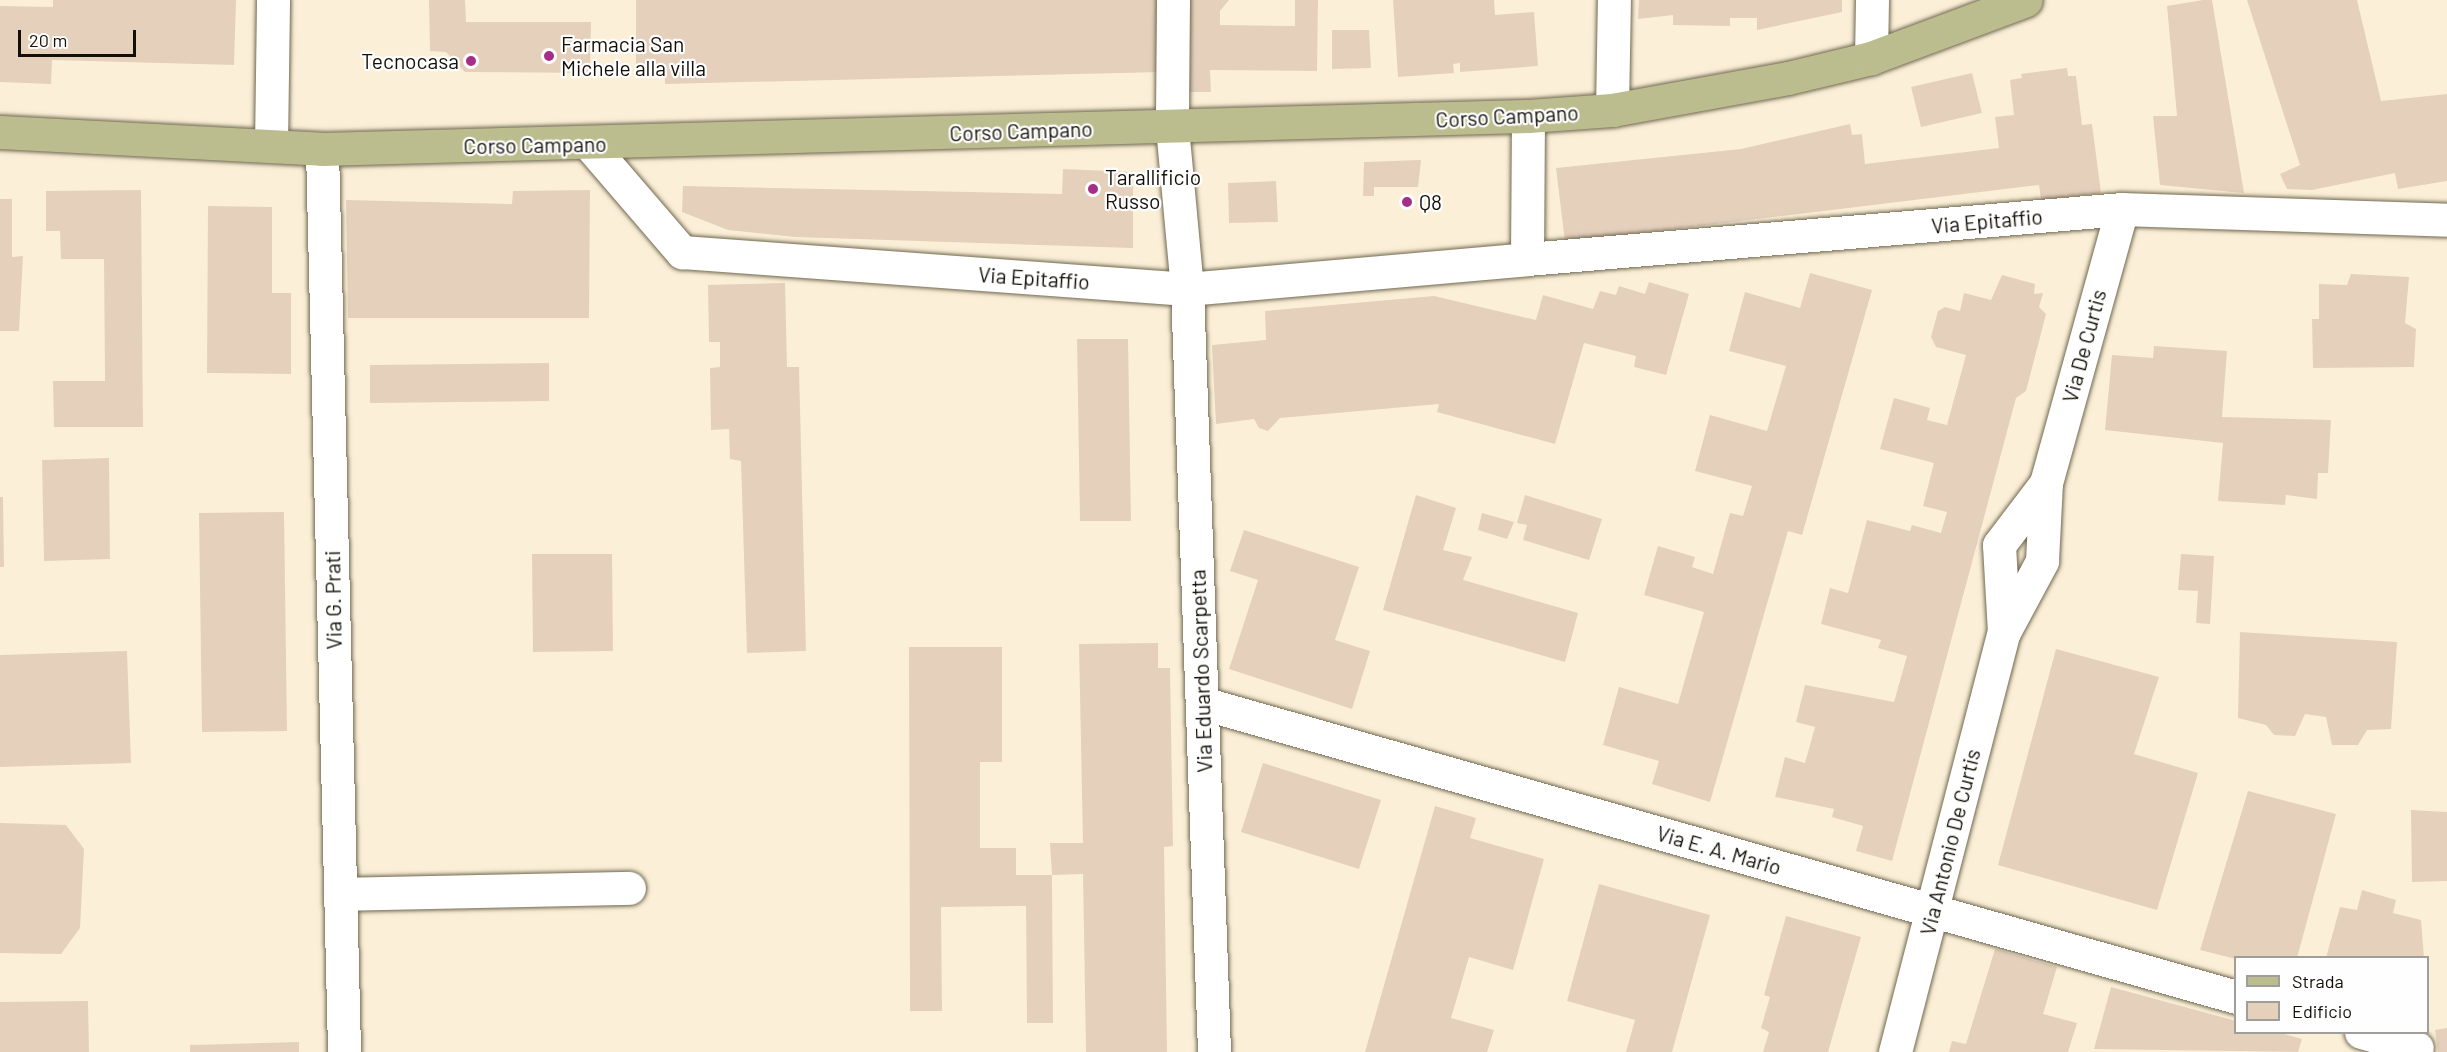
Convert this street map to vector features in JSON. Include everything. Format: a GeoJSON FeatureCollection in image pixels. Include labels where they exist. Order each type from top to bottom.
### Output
{"type":"FeatureCollection","features":[{"type":"Feature","properties":{"kind":"main road","name":"Corso Campano"},"geometry":{"type":"LineString","coordinates":[[0,132],[322,149],[589,144],[1528,116],[1611,110],[1871,58],[2026,0]]}},
{"type":"Feature","properties":{"kind":"street"},"geometry":{"type":"LineString","coordinates":[[271,146],[273,0]]}},
{"type":"Feature","properties":{"kind":"street","name":"Via Eduardo Scarpetta"},"geometry":{"type":"LineString","coordinates":[[1173,0],[1172,127],[1187,289],[1214,1052]]}},
{"type":"Feature","properties":{"kind":"street"},"geometry":{"type":"LineString","coordinates":[[1611,110],[1614,0]]}},
{"type":"Feature","properties":{"kind":"street"},"geometry":{"type":"LineString","coordinates":[[1871,58],[1872,0]]}},
{"type":"Feature","properties":{"kind":"street"},"geometry":{"type":"LineString","coordinates":[[1527,259],[1528,116]]}},
{"type":"Feature","properties":{"kind":"street","name":"Via Epitaffio"},"geometry":{"type":"LineString","coordinates":[[589,144],[682,252],[1187,289],[2122,209],[2447,220]]}},
{"type":"Feature","properties":{"kind":"street","name":"Via G. Prati"},"geometry":{"type":"LineString","coordinates":[[322,149],[344,1052]]}},
{"type":"Feature","properties":{"kind":"street","name":"Via De Curtis"},"geometry":{"type":"LineString","coordinates":[[2004,632],[2042,561],[2046,483],[2122,209]]}},
{"type":"Feature","properties":{"kind":"street","name":"Via De Curtis"},"geometry":{"type":"LineString","coordinates":[[2004,632],[1999,545],[2046,483]]}},
{"type":"Feature","properties":{"kind":"street","name":"Via Antonio De Curtis"},"geometry":{"type":"LineString","coordinates":[[1895,1052],[2004,632]]}},
{"type":"Feature","properties":{"kind":"street","name":"Via E. A. Mario"},"geometry":{"type":"LineString","coordinates":[[1202,704],[2234,997]]}},
{"type":"Feature","properties":{"kind":"street"},"geometry":{"type":"LineString","coordinates":[[340,894],[629,888]]}},
{"type":"Feature","properties":{"kind":"street"},"geometry":{"type":"LineString","coordinates":[[2368,1034],[2417,1048]]}},
{"type":"Feature","properties":{"kind":"building"},"geometry":{"type":"Polygon","coordinates":[[[53,0],[236,0],[234,65],[52,60],[51,84],[0,82],[0,6],[53,7],[53,0]]]}},
{"type":"Feature","properties":{"kind":"building"},"geometry":{"type":"Polygon","coordinates":[[[429,0],[465,0],[466,22],[591,22],[590,73],[465,72],[446,52],[430,51],[429,0]]]}},
{"type":"Feature","properties":{"kind":"building"},"geometry":{"type":"Polygon","coordinates":[[[636,0],[1161,0],[1162,72],[665,84],[665,75],[636,68],[636,0]]]}},
{"type":"Feature","properties":{"kind":"building"},"geometry":{"type":"Polygon","coordinates":[[[1182,0],[1229,0],[1220,11],[1220,25],[1295,26],[1295,0],[1318,0],[1317,71],[1210,70],[1211,92],[1181,92],[1182,0]]]}},
{"type":"Feature","properties":{"kind":"building"},"geometry":{"type":"Polygon","coordinates":[[[1393,0],[1494,0],[1495,15],[1534,12],[1538,66],[1460,72],[1460,63],[1453,64],[1454,73],[1398,77],[1393,0]]]}},
{"type":"Feature","properties":{"kind":"building"},"geometry":{"type":"Polygon","coordinates":[[[1639,0],[1842,0],[1842,12],[1757,30],[1757,18],[1730,18],[1730,26],[1673,25],[1673,15],[1638,19],[1639,0]]]}},
{"type":"Feature","properties":{"kind":"building"},"geometry":{"type":"Polygon","coordinates":[[[2212,0],[2244,193],[2160,185],[2153,116],[2177,116],[2167,6],[2212,0]]]}},
{"type":"Feature","properties":{"kind":"building"},"geometry":{"type":"Polygon","coordinates":[[[2247,0],[2357,0],[2381,101],[2447,94],[2447,181],[2398,189],[2395,173],[2312,190],[2287,189],[2280,174],[2300,165],[2247,0]]]}},
{"type":"Feature","properties":{"kind":"building"},"geometry":{"type":"Polygon","coordinates":[[[1332,30],[1369,30],[1371,68],[1332,69],[1332,30]]]}},
{"type":"Feature","properties":{"kind":"building"},"geometry":{"type":"Polygon","coordinates":[[[2067,68],[2068,76],[2076,76],[2082,125],[2092,124],[2101,193],[2041,200],[2039,185],[1565,242],[1556,168],[1741,149],[1850,124],[1852,135],[1862,134],[1865,164],[1999,148],[1995,117],[2014,115],[2010,80],[2022,78],[2021,74],[2067,68]]]}},
{"type":"Feature","properties":{"kind":"building"},"geometry":{"type":"Polygon","coordinates":[[[1972,73],[1982,113],[1921,127],[1911,87],[1972,73]]]}},
{"type":"Feature","properties":{"kind":"building"},"geometry":{"type":"Polygon","coordinates":[[[1421,160],[1418,187],[1374,187],[1374,196],[1363,196],[1364,162],[1421,160]]]}},
{"type":"Feature","properties":{"kind":"building"},"geometry":{"type":"Polygon","coordinates":[[[1063,169],[1133,172],[1133,248],[795,237],[728,230],[682,212],[683,186],[1062,194],[1063,169]]]}},
{"type":"Feature","properties":{"kind":"building"},"geometry":{"type":"Polygon","coordinates":[[[1276,181],[1278,222],[1229,223],[1228,183],[1276,181]]]}},
{"type":"Feature","properties":{"kind":"building"},"geometry":{"type":"Polygon","coordinates":[[[141,190],[143,427],[54,427],[53,381],[105,381],[104,259],[61,259],[60,231],[46,231],[46,191],[141,190]]]}},
{"type":"Feature","properties":{"kind":"building"},"geometry":{"type":"Polygon","coordinates":[[[590,190],[589,318],[348,318],[346,200],[512,204],[513,191],[590,190]]]}},
{"type":"Feature","properties":{"kind":"building"},"geometry":{"type":"Polygon","coordinates":[[[0,199],[12,199],[12,257],[23,256],[19,331],[0,331],[0,199]]]}},
{"type":"Feature","properties":{"kind":"building"},"geometry":{"type":"Polygon","coordinates":[[[208,206],[272,207],[272,293],[291,293],[291,374],[207,373],[208,206]]]}},
{"type":"Feature","properties":{"kind":"building"},"geometry":{"type":"Polygon","coordinates":[[[1810,273],[1872,290],[1802,535],[1788,531],[1710,802],[1652,784],[1659,761],[1603,745],[1619,687],[1678,704],[1704,612],[1644,595],[1658,546],[1695,557],[1692,567],[1713,574],[1730,513],[1743,516],[1752,486],[1695,471],[1710,415],[1767,431],[1786,366],[1729,351],[1745,292],[1800,308],[1810,273]]]}},
{"type":"Feature","properties":{"kind":"building"},"geometry":{"type":"Polygon","coordinates":[[[2351,274],[2409,277],[2405,323],[2416,329],[2414,367],[2313,368],[2312,319],[2319,319],[2319,284],[2347,285],[2351,274]]]}},
{"type":"Feature","properties":{"kind":"building"},"geometry":{"type":"Polygon","coordinates":[[[2002,275],[2035,284],[2034,294],[2043,293],[2039,307],[2046,314],[2026,391],[2016,398],[1892,861],[1856,851],[1863,826],[1832,817],[1834,809],[1775,797],[1785,757],[1805,763],[1815,727],[1796,722],[1805,685],[1894,702],[1907,656],[1878,648],[1881,640],[1821,624],[1830,588],[1848,593],[1867,520],[1910,531],[1912,525],[1941,533],[1947,512],[1923,506],[1934,463],[1880,449],[1894,398],[1930,408],[1927,420],[1947,425],[1966,355],[1936,347],[1931,337],[1938,311],[1945,307],[1960,311],[1964,293],[1991,300],[2002,275]]]}},
{"type":"Feature","properties":{"kind":"building"},"geometry":{"type":"Polygon","coordinates":[[[1649,282],[1689,294],[1666,375],[1634,367],[1636,356],[1584,343],[1555,444],[1437,412],[1439,404],[1280,418],[1268,431],[1259,428],[1254,419],[1216,424],[1212,345],[1266,340],[1265,311],[1434,296],[1536,320],[1543,295],[1593,309],[1600,291],[1616,295],[1619,286],[1645,294],[1649,282]]]}},
{"type":"Feature","properties":{"kind":"building"},"geometry":{"type":"Polygon","coordinates":[[[785,283],[787,367],[799,367],[806,651],[747,653],[741,461],[730,459],[729,429],[711,430],[710,368],[720,367],[720,342],[709,342],[708,285],[785,283]]]}},
{"type":"Feature","properties":{"kind":"building"},"geometry":{"type":"Polygon","coordinates":[[[1077,339],[1128,339],[1131,521],[1080,521],[1077,339]]]}},
{"type":"Feature","properties":{"kind":"building"},"geometry":{"type":"Polygon","coordinates":[[[2154,346],[2227,351],[2222,417],[2331,420],[2328,473],[2318,473],[2317,499],[2286,495],[2285,505],[2218,501],[2223,443],[2105,430],[2112,355],[2153,358],[2154,346]]]}},
{"type":"Feature","properties":{"kind":"building"},"geometry":{"type":"Polygon","coordinates":[[[549,363],[549,401],[370,403],[370,365],[549,363]]]}},
{"type":"Feature","properties":{"kind":"building"},"geometry":{"type":"Polygon","coordinates":[[[109,458],[110,559],[44,561],[42,460],[109,458]]]}},
{"type":"Feature","properties":{"kind":"building"},"geometry":{"type":"Polygon","coordinates":[[[1416,495],[1456,508],[1443,550],[1472,557],[1463,580],[1578,613],[1565,662],[1383,610],[1416,495]]]}},
{"type":"Feature","properties":{"kind":"building"},"geometry":{"type":"Polygon","coordinates":[[[1525,495],[1602,519],[1589,560],[1523,540],[1527,525],[1517,523],[1525,495]]]}},
{"type":"Feature","properties":{"kind":"building"},"geometry":{"type":"Polygon","coordinates":[[[0,497],[3,497],[4,567],[0,567],[0,497]]]}},
{"type":"Feature","properties":{"kind":"building"},"geometry":{"type":"Polygon","coordinates":[[[284,512],[287,731],[202,732],[199,513],[284,512]]]}},
{"type":"Feature","properties":{"kind":"building"},"geometry":{"type":"Polygon","coordinates":[[[1482,513],[1514,522],[1507,539],[1478,530],[1482,513]]]}},
{"type":"Feature","properties":{"kind":"building"},"geometry":{"type":"Polygon","coordinates":[[[1244,530],[1359,567],[1335,640],[1370,651],[1352,709],[1229,669],[1258,580],[1230,571],[1244,530]]]}},
{"type":"Feature","properties":{"kind":"building"},"geometry":{"type":"Polygon","coordinates":[[[532,554],[612,554],[613,651],[533,652],[532,554]]]}},
{"type":"Feature","properties":{"kind":"building"},"geometry":{"type":"Polygon","coordinates":[[[2181,554],[2214,556],[2210,624],[2196,623],[2198,591],[2178,590],[2181,554]]]}},
{"type":"Feature","properties":{"kind":"building"},"geometry":{"type":"Polygon","coordinates":[[[2240,632],[2397,642],[2391,729],[2367,730],[2358,745],[2332,745],[2326,717],[2305,714],[2295,736],[2274,735],[2266,725],[2238,718],[2240,632]]]}},
{"type":"Feature","properties":{"kind":"building"},"geometry":{"type":"Polygon","coordinates":[[[1158,643],[1158,668],[1170,668],[1173,846],[1164,847],[1167,1052],[1086,1052],[1083,874],[1052,875],[1050,843],[1083,843],[1079,644],[1158,643]]]}},
{"type":"Feature","properties":{"kind":"building"},"geometry":{"type":"Polygon","coordinates":[[[909,647],[1002,647],[1002,762],[980,762],[980,848],[1016,848],[1016,875],[1052,875],[1053,1023],[1027,1023],[1026,906],[941,907],[942,1011],[910,1011],[909,647]]]}},
{"type":"Feature","properties":{"kind":"building"},"geometry":{"type":"Polygon","coordinates":[[[2056,649],[2159,677],[2134,754],[2198,773],[2157,910],[1998,865],[2056,649]]]}},
{"type":"Feature","properties":{"kind":"building"},"geometry":{"type":"Polygon","coordinates":[[[127,651],[131,763],[0,767],[0,655],[127,651]]]}},
{"type":"Feature","properties":{"kind":"building"},"geometry":{"type":"Polygon","coordinates":[[[1263,763],[1381,800],[1359,869],[1241,832],[1263,763]]]}},
{"type":"Feature","properties":{"kind":"building"},"geometry":{"type":"Polygon","coordinates":[[[2248,791],[2336,814],[2298,956],[2234,956],[2234,958],[2200,950],[2248,791]]]}},
{"type":"Feature","properties":{"kind":"building"},"geometry":{"type":"Polygon","coordinates":[[[1435,806],[1476,818],[1470,838],[1544,859],[1513,970],[1469,957],[1451,1018],[1494,1030],[1487,1052],[1365,1052],[1435,806]]]}},
{"type":"Feature","properties":{"kind":"building"},"geometry":{"type":"Polygon","coordinates":[[[2411,810],[2447,812],[2447,881],[2412,882],[2411,810]]]}},
{"type":"Feature","properties":{"kind":"building"},"geometry":{"type":"Polygon","coordinates":[[[0,823],[66,825],[84,849],[80,928],[61,954],[0,953],[0,823]]]}},
{"type":"Feature","properties":{"kind":"building"},"geometry":{"type":"Polygon","coordinates":[[[1599,884],[1710,915],[1672,1052],[1626,1052],[1635,1020],[1567,1001],[1599,884]]]}},
{"type":"Feature","properties":{"kind":"building"},"geometry":{"type":"Polygon","coordinates":[[[2362,890],[2396,900],[2393,913],[2421,920],[2424,956],[2327,956],[2340,907],[2357,910],[2362,890]]]}},
{"type":"Feature","properties":{"kind":"building"},"geometry":{"type":"Polygon","coordinates":[[[1786,916],[1861,937],[1828,1052],[1763,1052],[1769,1032],[1761,1028],[1770,997],[1764,995],[1786,916]]]}},
{"type":"Feature","properties":{"kind":"building"},"geometry":{"type":"Polygon","coordinates":[[[1995,949],[2057,967],[2043,1014],[2077,1023],[2068,1052],[1949,1052],[1952,1041],[1966,1044],[1995,949]]]}},
{"type":"Feature","properties":{"kind":"building"},"geometry":{"type":"Polygon","coordinates":[[[2111,987],[2234,1020],[2234,1034],[2284,1034],[2302,1039],[2298,1052],[2094,1049],[2111,987]]]}},
{"type":"Feature","properties":{"kind":"building"},"geometry":{"type":"Polygon","coordinates":[[[88,1001],[89,1052],[0,1052],[0,1002],[88,1001]]]}},
{"type":"Feature","properties":{"kind":"building"},"geometry":{"type":"Polygon","coordinates":[[[2447,1028],[2447,1052],[2438,1052],[2435,1030],[2447,1028]]]}},
{"type":"Feature","properties":{"kind":"building"},"geometry":{"type":"Polygon","coordinates":[[[299,1042],[299,1052],[190,1052],[190,1045],[299,1042]]]}},
{"type":"Feature","properties":{"kind":"place","name":"Farmacia San Michele alla villa"},"geometry":{"type":"Point","coordinates":[549,56]}},
{"type":"Feature","properties":{"kind":"place","name":"Tecnocasa"},"geometry":{"type":"Point","coordinates":[471,61]}},
{"type":"Feature","properties":{"kind":"place","name":"Tarallificio Russo"},"geometry":{"type":"Point","coordinates":[1093,189]}},
{"type":"Feature","properties":{"kind":"place","name":"Q8"},"geometry":{"type":"Point","coordinates":[1407,202]}}]}
